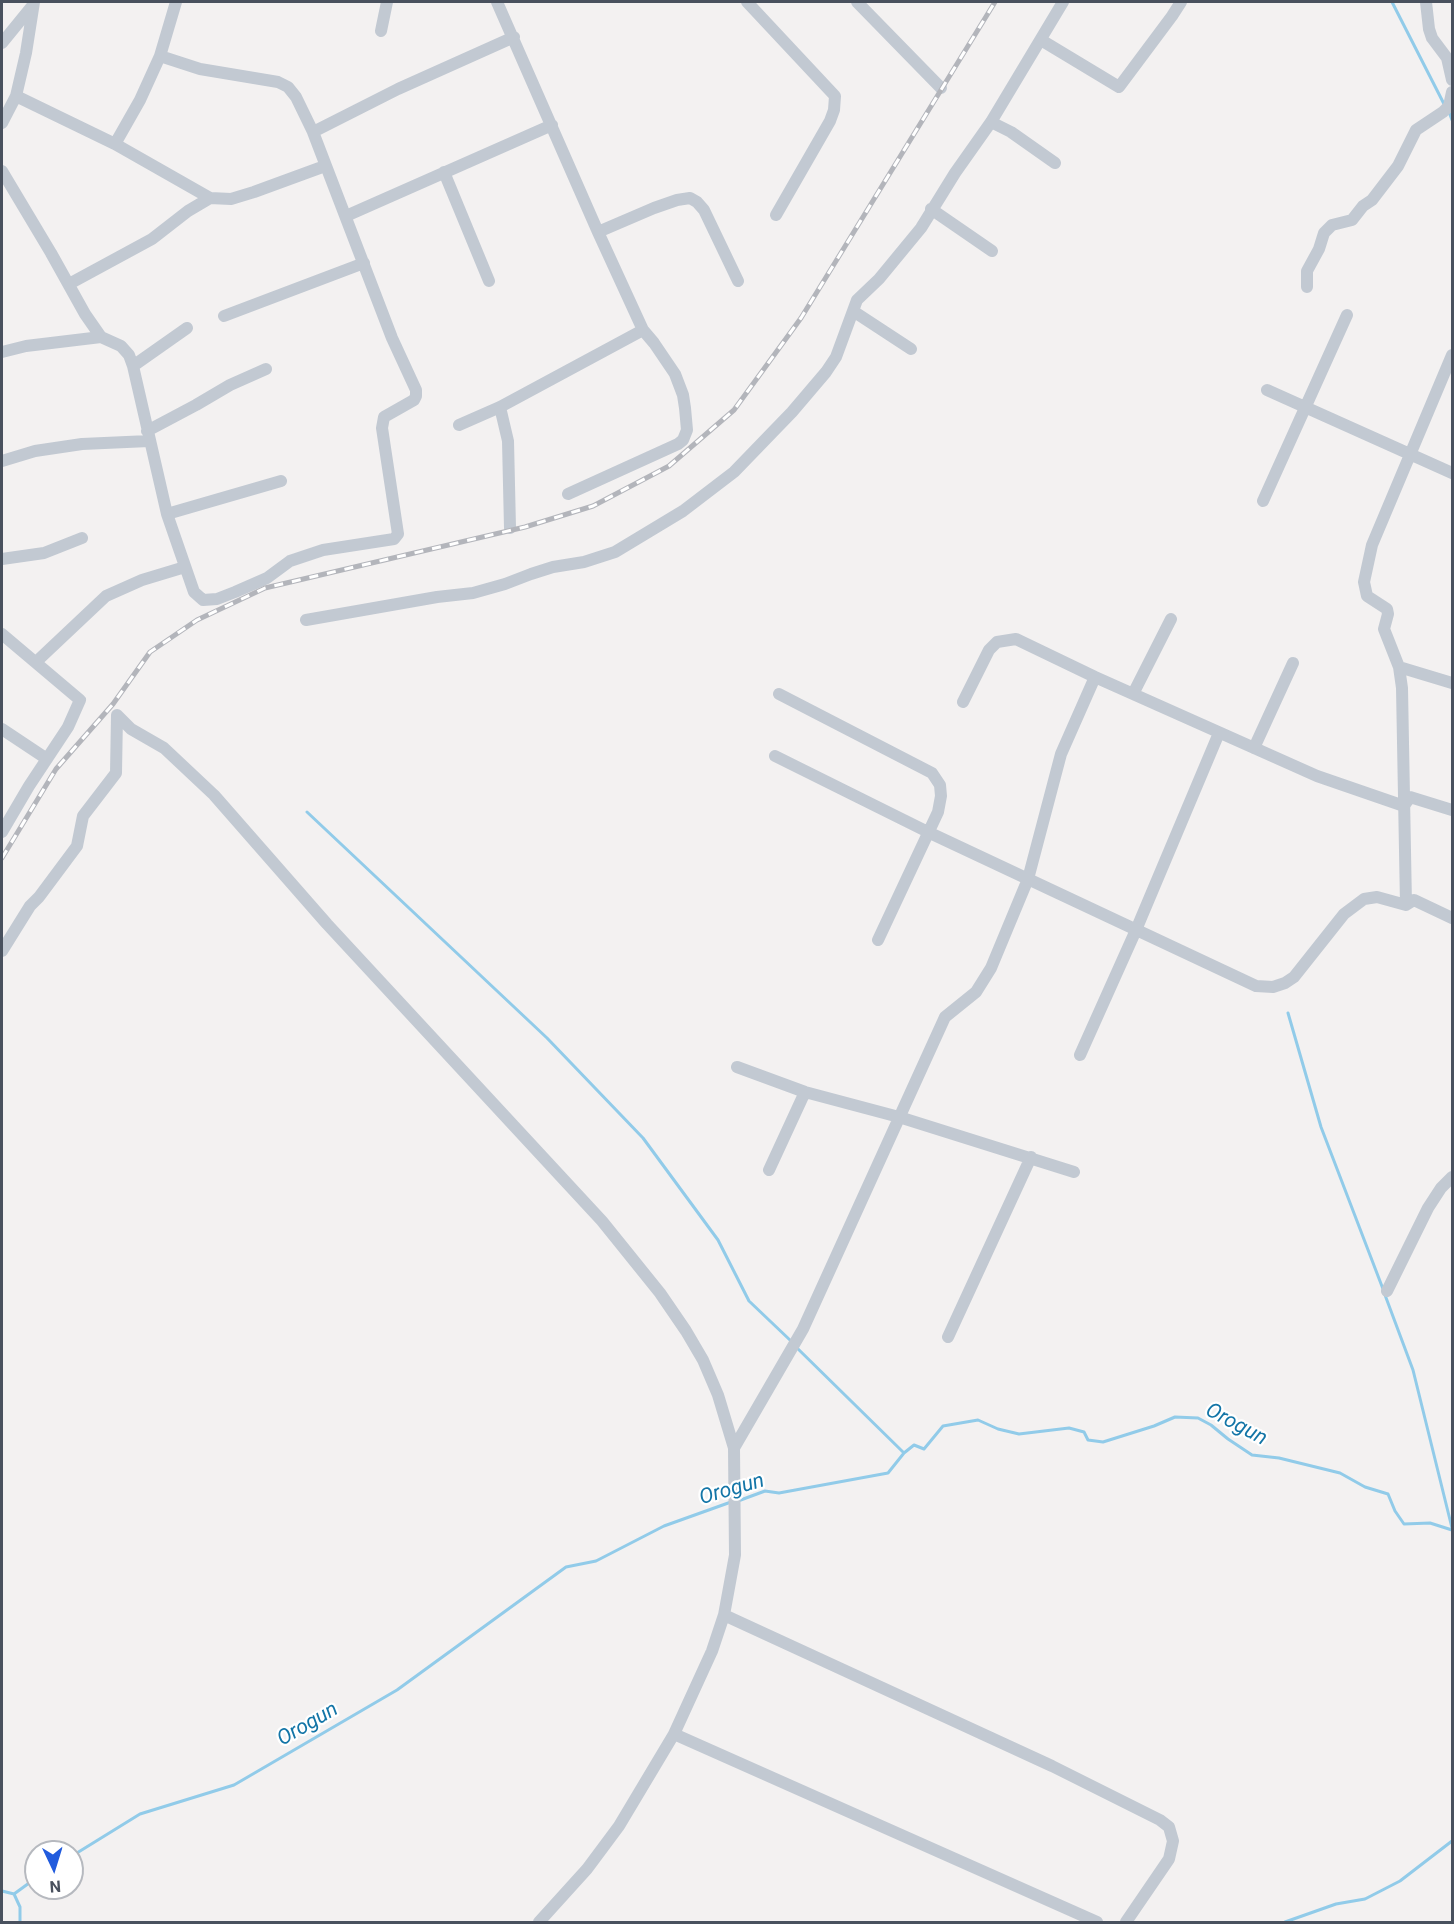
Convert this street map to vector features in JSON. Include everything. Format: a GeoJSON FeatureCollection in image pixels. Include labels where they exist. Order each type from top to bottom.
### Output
{"type":"FeatureCollection","features":[{"type":"Feature","properties":{"kind":"street"},"geometry":{"type":"LineString","coordinates":[[116,144],[160,56],[176,2]]}},
{"type":"Feature","properties":{"kind":"street"},"geometry":{"type":"LineString","coordinates":[[381,31],[387,2]]}},
{"type":"Feature","properties":{"kind":"street"},"geometry":{"type":"LineString","coordinates":[[497,2],[643,330],[675,374],[684,402],[686,434],[678,444],[568,494]]}},
{"type":"Feature","properties":{"kind":"street"},"geometry":{"type":"LineString","coordinates":[[747,2],[835,96],[830,121],[776,214]]}},
{"type":"Feature","properties":{"kind":"street"},"geometry":{"type":"LineString","coordinates":[[857,2],[941,88]]}},
{"type":"Feature","properties":{"kind":"street"},"geometry":{"type":"LineString","coordinates":[[306,620],[473,593],[505,585],[542,570],[584,562],[615,552],[683,511],[734,472],[792,412],[826,372],[836,357],[857,300],[879,279],[921,228],[991,122],[1063,2]]}},
{"type":"Feature","properties":{"kind":"street"},"geometry":{"type":"LineString","coordinates":[[1041,40],[1119,87],[1180,2]]}},
{"type":"Feature","properties":{"kind":"street"},"geometry":{"type":"LineString","coordinates":[[1426,2],[1432,38],[1447,57],[1452,80]]}},
{"type":"Feature","properties":{"kind":"street"},"geometry":{"type":"LineString","coordinates":[[2,43],[34,3]]}},
{"type":"Feature","properties":{"kind":"street"},"geometry":{"type":"LineString","coordinates":[[2,123],[16,96],[34,3]]}},
{"type":"Feature","properties":{"kind":"street"},"geometry":{"type":"LineString","coordinates":[[313,132],[398,89],[514,37]]}},
{"type":"Feature","properties":{"kind":"street"},"geometry":{"type":"LineString","coordinates":[[2,352],[26,346],[101,337],[122,346],[133,366],[167,514],[194,592],[203,600],[217,599],[267,578],[290,561],[323,550],[392,540],[398,534],[382,428],[384,417],[414,400],[416,396],[313,132],[296,97],[288,87],[278,82],[201,69],[160,56]]}},
{"type":"Feature","properties":{"kind":"street"},"geometry":{"type":"LineString","coordinates":[[1307,287],[1307,271],[1319,249],[1324,233],[1332,225],[1352,220],[1363,206],[1372,200],[1398,166],[1416,130],[1449,106],[1452,92]]}},
{"type":"Feature","properties":{"kind":"street"},"geometry":{"type":"LineString","coordinates":[[16,96],[116,144],[210,198],[231,199],[325,166]]}},
{"type":"Feature","properties":{"kind":"street"},"geometry":{"type":"LineString","coordinates":[[991,122],[1011,132],[1055,163]]}},
{"type":"Feature","properties":{"kind":"street"},"geometry":{"type":"LineString","coordinates":[[346,216],[552,125]]}},
{"type":"Feature","properties":{"kind":"street"},"geometry":{"type":"LineString","coordinates":[[2,171],[85,314],[101,337]]}},
{"type":"Feature","properties":{"kind":"street"},"geometry":{"type":"LineString","coordinates":[[444,172],[489,281]]}},
{"type":"Feature","properties":{"kind":"street"},"geometry":{"type":"LineString","coordinates":[[69,284],[152,239],[188,211],[210,198]]}},
{"type":"Feature","properties":{"kind":"street"},"geometry":{"type":"LineString","coordinates":[[598,232],[654,208],[676,200],[690,198],[704,210],[738,281]]}},
{"type":"Feature","properties":{"kind":"street"},"geometry":{"type":"LineString","coordinates":[[932,209],[992,251]]}},
{"type":"Feature","properties":{"kind":"street"},"geometry":{"type":"LineString","coordinates":[[224,316],[364,263]]}},
{"type":"Feature","properties":{"kind":"street"},"geometry":{"type":"LineString","coordinates":[[853,310],[911,349]]}},
{"type":"Feature","properties":{"kind":"street"},"geometry":{"type":"LineString","coordinates":[[1263,501],[1347,315]]}},
{"type":"Feature","properties":{"kind":"street"},"geometry":{"type":"LineString","coordinates":[[133,366],[187,328]]}},
{"type":"Feature","properties":{"kind":"street"},"geometry":{"type":"LineString","coordinates":[[459,425],[500,407],[643,330]]}},
{"type":"Feature","properties":{"kind":"street"},"geometry":{"type":"LineString","coordinates":[[1406,904],[1402,688],[1399,667],[1384,629],[1387,609],[1367,596],[1364,582],[1372,545],[1452,355]]}},
{"type":"Feature","properties":{"kind":"street"},"geometry":{"type":"LineString","coordinates":[[2,461],[35,452],[148,436],[230,385],[266,369]]}},
{"type":"Feature","properties":{"kind":"street"},"geometry":{"type":"LineString","coordinates":[[1267,390],[1452,474]]}},
{"type":"Feature","properties":{"kind":"street"},"geometry":{"type":"LineString","coordinates":[[500,407],[508,441],[510,528]]}},
{"type":"Feature","properties":{"kind":"street"},"geometry":{"type":"LineString","coordinates":[[167,514],[281,481]]}},
{"type":"Feature","properties":{"kind":"street"},"geometry":{"type":"LineString","coordinates":[[2,559],[44,553],[82,538]]}},
{"type":"Feature","properties":{"kind":"street"},"geometry":{"type":"LineString","coordinates":[[36,663],[106,596],[142,580],[185,567]]}},
{"type":"Feature","properties":{"kind":"street"},"geometry":{"type":"LineString","coordinates":[[1133,694],[1171,619]]}},
{"type":"Feature","properties":{"kind":"street"},"geometry":{"type":"LineString","coordinates":[[2,634],[80,700],[68,727],[2,832]]}},
{"type":"Feature","properties":{"kind":"street"},"geometry":{"type":"LineString","coordinates":[[963,702],[989,650],[997,642],[1016,639],[1095,677],[1317,776],[1404,806]]}},
{"type":"Feature","properties":{"kind":"street"},"geometry":{"type":"LineString","coordinates":[[1254,748],[1293,663]]}},
{"type":"Feature","properties":{"kind":"street"},"geometry":{"type":"LineString","coordinates":[[1399,667],[1452,683]]}},
{"type":"Feature","properties":{"kind":"street"},"geometry":{"type":"LineString","coordinates":[[734,1448],[803,1329],[945,1017],[976,992],[991,968],[1028,879],[1061,754],[1095,677]]}},
{"type":"Feature","properties":{"kind":"street"},"geometry":{"type":"LineString","coordinates":[[779,694],[932,773],[940,785],[938,812],[930,833],[878,940]]}},
{"type":"Feature","properties":{"kind":"street"},"geometry":{"type":"LineString","coordinates":[[2,951],[30,906],[77,846],[83,816],[116,773],[117,715],[131,729],[164,748],[214,795],[335,932],[602,1221],[660,1293],[703,1360],[718,1395],[734,1448],[735,1554],[724,1615],[712,1652],[674,1734],[619,1826],[587,1869],[540,1922]]}},
{"type":"Feature","properties":{"kind":"street"},"geometry":{"type":"LineString","coordinates":[[2,729],[47,759]]}},
{"type":"Feature","properties":{"kind":"street"},"geometry":{"type":"LineString","coordinates":[[1080,1055],[1136,930],[1219,733]]}},
{"type":"Feature","properties":{"kind":"street"},"geometry":{"type":"LineString","coordinates":[[775,756],[930,833],[1256,986],[1273,987],[1286,983],[1294,977],[1344,914],[1364,899],[1377,897],[1406,904],[1414,900],[1452,918]]}},
{"type":"Feature","properties":{"kind":"street"},"geometry":{"type":"LineString","coordinates":[[1404,806],[1410,797],[1452,810]]}},
{"type":"Feature","properties":{"kind":"street"},"geometry":{"type":"LineString","coordinates":[[737,1067],[805,1092],[899,1117],[1074,1172]]}},
{"type":"Feature","properties":{"kind":"street"},"geometry":{"type":"LineString","coordinates":[[769,1170],[805,1092]]}},
{"type":"Feature","properties":{"kind":"street"},"geometry":{"type":"LineString","coordinates":[[948,1337],[1031,1157]]}},
{"type":"Feature","properties":{"kind":"street"},"geometry":{"type":"LineString","coordinates":[[1387,1291],[1428,1208],[1441,1188],[1452,1177]]}},
{"type":"Feature","properties":{"kind":"street"},"geometry":{"type":"LineString","coordinates":[[724,1615],[1052,1766],[1160,1820],[1168,1827],[1173,1841],[1169,1859],[1126,1923]]}},
{"type":"Feature","properties":{"kind":"street"},"geometry":{"type":"LineString","coordinates":[[674,1734],[1097,1923]]}},
{"type":"Feature","properties":{"kind":"waterway"},"geometry":{"type":"LineString","coordinates":[[1392,2],[1444,104]]}},
{"type":"Feature","properties":{"kind":"waterway"},"geometry":{"type":"LineString","coordinates":[[1449,112],[1452,120]]}},
{"type":"Feature","properties":{"kind":"waterway"},"geometry":{"type":"LineString","coordinates":[[307,812],[547,1038],[643,1138],[718,1240],[749,1301],[791,1341]]}},
{"type":"Feature","properties":{"kind":"waterway"},"geometry":{"type":"LineString","coordinates":[[1288,1013],[1321,1127],[1383,1289]]}},
{"type":"Feature","properties":{"kind":"waterway"},"geometry":{"type":"LineString","coordinates":[[1385,1295],[1413,1370],[1452,1528]]}},
{"type":"Feature","properties":{"kind":"waterway"},"geometry":{"type":"LineString","coordinates":[[795,1346],[904,1453]]}},
{"type":"Feature","properties":{"kind":"waterway","name":"Orogun"},"geometry":{"type":"LineString","coordinates":[[738,1501],[765,1491],[779,1493],[888,1473],[904,1453],[914,1445],[924,1449],[943,1426],[978,1420],[998,1429],[1019,1434],[1069,1428],[1084,1432],[1088,1440],[1103,1442],[1175,1417],[1198,1418],[1252,1455],[1279,1458],[1340,1473],[1365,1487],[1388,1494],[1395,1511],[1404,1524],[1430,1523],[1452,1530]]}},
{"type":"Feature","properties":{"kind":"waterway","name":"Orogun"},"geometry":{"type":"LineString","coordinates":[[84,1849],[140,1814],[234,1785],[397,1690],[566,1567],[596,1561],[664,1526],[731,1502]]}},
{"type":"Feature","properties":{"kind":"waterway"},"geometry":{"type":"LineString","coordinates":[[1285,1922],[1336,1904],[1365,1899],[1400,1881],[1452,1841]]}},
{"type":"Feature","properties":{"kind":"waterway","name":"Orogun"},"geometry":{"type":"LineString","coordinates":[[14,1894],[24,1887]]}},
{"type":"Feature","properties":{"kind":"waterway"},"geometry":{"type":"LineString","coordinates":[[2,1891],[14,1894]]}},
{"type":"Feature","properties":{"kind":"waterway"},"geometry":{"type":"LineString","coordinates":[[14,1894],[20,1907],[20,1922]]}},
{"type":"Feature","properties":{"kind":"railway"},"geometry":{"type":"LineString","coordinates":[[2,858],[56,769],[113,704],[150,652],[197,620],[265,588],[525,527],[593,506],[669,466],[734,410],[801,318],[995,2]]}}]}
